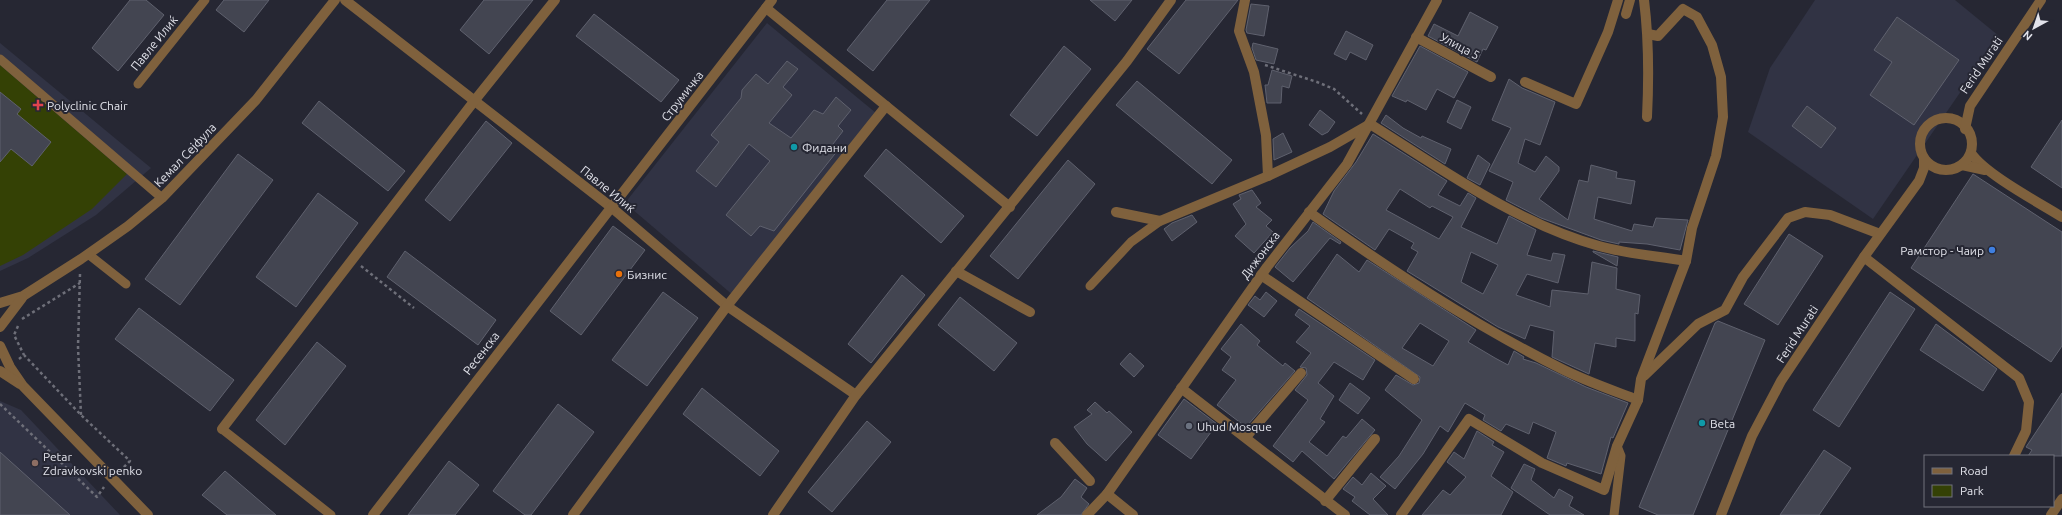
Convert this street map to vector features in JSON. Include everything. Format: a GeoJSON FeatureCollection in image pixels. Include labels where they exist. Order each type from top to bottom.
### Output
{"type":"FeatureCollection","features":[{"type":"Feature","properties":{"kind":"street","name":"Кемал Сејфула"},"geometry":{"type":"LineString","coordinates":[[23,296],[85,257],[128,226],[162,198],[256,100],[335,0]]}},
{"type":"Feature","properties":{"kind":"street","name":"Павле Илиќ"},"geometry":{"type":"LineString","coordinates":[[345,0],[475,100],[611,208],[727,306],[856,395]]}},
{"type":"Feature","properties":{"kind":"street"},"geometry":{"type":"LineString","coordinates":[[222,429],[475,100],[555,0]]}},
{"type":"Feature","properties":{"kind":"street"},"geometry":{"type":"LineString","coordinates":[[773,515],[856,395],[1127,61],[1171,0]]}},
{"type":"Feature","properties":{"kind":"street"},"geometry":{"type":"LineString","coordinates":[[1245,0],[1239,31],[1253,68],[1266,134],[1268,176]]}},
{"type":"Feature","properties":{"kind":"street","name":"Дижонска"},"geometry":{"type":"LineString","coordinates":[[1087,515],[1107,494],[1261,275],[1347,164],[1437,0]]}},
{"type":"Feature","properties":{"kind":"street"},"geometry":{"type":"LineString","coordinates":[[1525,82],[1576,104],[1608,32],[1618,0]]}},
{"type":"Feature","properties":{"kind":"street"},"geometry":{"type":"LineString","coordinates":[[1626,14],[1630,0]]}},
{"type":"Feature","properties":{"kind":"street"},"geometry":{"type":"LineString","coordinates":[[1644,0],[1648,34],[1649,73],[1647,117]]}},
{"type":"Feature","properties":{"kind":"street","name":"Ferid Murati"},"geometry":{"type":"LineString","coordinates":[[1965,129],[1970,106],[2041,0]]}},
{"type":"Feature","properties":{"kind":"street"},"geometry":{"type":"LineString","coordinates":[[769,4],[886,106],[1010,207]]}},
{"type":"Feature","properties":{"kind":"street","name":"Струмичка"},"geometry":{"type":"LineString","coordinates":[[611,208],[769,4]]}},
{"type":"Feature","properties":{"kind":"street"},"geometry":{"type":"LineString","coordinates":[[1401,515],[1469,419],[1542,463],[1604,490],[1617,446],[1638,400],[1641,379],[1686,261],[1692,228],[1716,156],[1723,117],[1721,77],[1712,45],[1697,17],[1683,9],[1658,36],[1648,34]]}},
{"type":"Feature","properties":{"kind":"street","name":"Улица 5"},"geometry":{"type":"LineString","coordinates":[[1416,37],[1491,77]]}},
{"type":"Feature","properties":{"kind":"street"},"geometry":{"type":"LineString","coordinates":[[573,515],[727,306],[886,106]]}},
{"type":"Feature","properties":{"kind":"street","name":"Ferid Murati"},"geometry":{"type":"LineString","coordinates":[[1950,118],[1970,106]]}},
{"type":"Feature","properties":{"kind":"street"},"geometry":{"type":"LineString","coordinates":[[1971,153],[1962,165],[1948,171],[1940,170],[1924,158],[1920,147],[1920,139],[1923,130],[1929,123],[1950,118],[1959,122],[1965,129],[1971,143],[1971,153],[1976,161],[2062,217]]}},
{"type":"Feature","properties":{"kind":"street"},"geometry":{"type":"LineString","coordinates":[[1116,212],[1160,221],[1268,176],[1330,147],[1370,124],[1481,194],[1553,230],[1600,246],[1686,261]]}},
{"type":"Feature","properties":{"kind":"street","name":"Ferid Murati"},"geometry":{"type":"LineString","coordinates":[[1720,515],[1752,436],[1781,381],[1864,257],[1919,181],[1924,168],[1924,158]]}},
{"type":"Feature","properties":{"kind":"street"},"geometry":{"type":"LineString","coordinates":[[1962,165],[1991,171]]}},
{"type":"Feature","properties":{"kind":"street","name":"Ferid Murati"},"geometry":{"type":"LineString","coordinates":[[1919,181],[1931,172],[1940,170]]}},
{"type":"Feature","properties":{"kind":"street","name":"Ресенска"},"geometry":{"type":"LineString","coordinates":[[373,515],[611,208]]}},
{"type":"Feature","properties":{"kind":"street"},"geometry":{"type":"LineString","coordinates":[[1309,212],[1426,292],[1512,342],[1590,382],[1638,400]]}},
{"type":"Feature","properties":{"kind":"street"},"geometry":{"type":"LineString","coordinates":[[1641,379],[1698,324],[1725,310],[1743,277],[1788,218],[1804,212],[1830,214],[1880,234]]}},
{"type":"Feature","properties":{"kind":"street"},"geometry":{"type":"LineString","coordinates":[[1864,257],[2019,378],[2029,402],[2026,431],[2014,455]]}},
{"type":"Feature","properties":{"kind":"street"},"geometry":{"type":"LineString","coordinates":[[956,271],[1030,312]]}},
{"type":"Feature","properties":{"kind":"street"},"geometry":{"type":"LineString","coordinates":[[1261,275],[1414,379]]}},
{"type":"Feature","properties":{"kind":"street"},"geometry":{"type":"LineString","coordinates":[[0,303],[23,296]]}},
{"type":"Feature","properties":{"kind":"street"},"geometry":{"type":"LineString","coordinates":[[0,326],[23,296]]}},
{"type":"Feature","properties":{"kind":"street"},"geometry":{"type":"LineString","coordinates":[[0,346],[10,367],[23,386],[148,515]]}},
{"type":"Feature","properties":{"kind":"street"},"geometry":{"type":"LineString","coordinates":[[0,372],[23,386]]}},
{"type":"Feature","properties":{"kind":"street"},"geometry":{"type":"LineString","coordinates":[[1246,438],[1301,373]]}},
{"type":"Feature","properties":{"kind":"street"},"geometry":{"type":"LineString","coordinates":[[1181,388],[1344,515]]}},
{"type":"Feature","properties":{"kind":"street"},"geometry":{"type":"LineString","coordinates":[[1325,501],[1375,439]]}},
{"type":"Feature","properties":{"kind":"street"},"geometry":{"type":"LineString","coordinates":[[1055,443],[1090,481]]}},
{"type":"Feature","properties":{"kind":"street"},"geometry":{"type":"LineString","coordinates":[[1107,494],[1133,515]]}},
{"type":"Feature","properties":{"kind":"street"},"geometry":{"type":"LineString","coordinates":[[2051,515],[2062,498]]}},
{"type":"Feature","properties":{"kind":"lane","name":"Павле Илиќ"},"geometry":{"type":"LineString","coordinates":[[138,84],[205,0]]}},
{"type":"Feature","properties":{"kind":"lane"},"geometry":{"type":"LineString","coordinates":[[0,59],[162,198]]}},
{"type":"Feature","properties":{"kind":"lane"},"geometry":{"type":"LineString","coordinates":[[1090,286],[1131,242],[1160,221]]}},
{"type":"Feature","properties":{"kind":"lane"},"geometry":{"type":"LineString","coordinates":[[85,257],[126,284]]}},
{"type":"Feature","properties":{"kind":"lane"},"geometry":{"type":"LineString","coordinates":[[222,429],[331,515]]}},
{"type":"Feature","properties":{"kind":"lane"},"geometry":{"type":"LineString","coordinates":[[1614,515],[1621,456],[1617,446]]}},
{"type":"Feature","properties":{"kind":"path"},"geometry":{"type":"LineString","coordinates":[[1253,68],[1264,65],[1317,82],[1334,90],[1359,110],[1370,124]]}},
{"type":"Feature","properties":{"kind":"path"},"geometry":{"type":"LineString","coordinates":[[81,415],[78,347],[80,283],[85,257]]}},
{"type":"Feature","properties":{"kind":"path"},"geometry":{"type":"LineString","coordinates":[[353,260],[414,308]]}},
{"type":"Feature","properties":{"kind":"path"},"geometry":{"type":"LineString","coordinates":[[80,283],[21,320],[14,335],[24,354],[81,415],[130,461],[112,478]]}},
{"type":"Feature","properties":{"kind":"path"},"geometry":{"type":"LineString","coordinates":[[10,367],[24,354]]}},
{"type":"Feature","properties":{"kind":"path"},"geometry":{"type":"LineString","coordinates":[[0,404],[97,497],[104,487]]}},
{"type":"Feature","properties":{"kind":"shaded area"},"geometry":{"type":"Polygon","coordinates":[[[1815,0],[1955,0],[1999,36],[1873,219],[1748,132],[1770,68],[1815,0]]]}},
{"type":"Feature","properties":{"kind":"shaded area"},"geometry":{"type":"Polygon","coordinates":[[[767,23],[876,113],[734,296],[625,203],[767,23]]]}},
{"type":"Feature","properties":{"kind":"shaded area","name":"Polyclinic Chair"},"geometry":{"type":"Polygon","coordinates":[[[0,43],[151,168],[96,215],[28,258],[0,271],[0,43]]]}},
{"type":"Feature","properties":{"kind":"shaded area","name":"Petar Zdravkovski penko"},"geometry":{"type":"Polygon","coordinates":[[[0,401],[21,410],[120,515],[0,515],[0,401]]]}},
{"type":"Feature","properties":{"kind":"green space","name":"Polyclinic Chair"},"geometry":{"type":"Polygon","coordinates":[[[0,65],[127,174],[92,209],[23,255],[0,266],[0,65]]]}},
{"type":"Feature","properties":{"kind":"building"},"geometry":{"type":"Polygon","coordinates":[[[130,0],[146,0],[164,15],[118,71],[92,48],[130,0]]]}},
{"type":"Feature","properties":{"kind":"building"},"geometry":{"type":"Polygon","coordinates":[[[224,0],[269,0],[244,32],[216,10],[224,0]]]}},
{"type":"Feature","properties":{"kind":"building"},"geometry":{"type":"Polygon","coordinates":[[[484,0],[533,0],[489,54],[460,30],[484,0]]]}},
{"type":"Feature","properties":{"kind":"building"},"geometry":{"type":"Polygon","coordinates":[[[887,0],[930,0],[873,71],[847,50],[887,0]]]}},
{"type":"Feature","properties":{"kind":"building"},"geometry":{"type":"Polygon","coordinates":[[[1090,0],[1132,0],[1115,21],[1090,0]]]}},
{"type":"Feature","properties":{"kind":"building"},"geometry":{"type":"Polygon","coordinates":[[[1186,0],[1238,0],[1179,74],[1147,49],[1186,0]]]}},
{"type":"Feature","properties":{"kind":"building"},"geometry":{"type":"Polygon","coordinates":[[[1251,4],[1269,6],[1264,36],[1247,33],[1246,30],[1251,4]]]}},
{"type":"Feature","properties":{"kind":"building"},"geometry":{"type":"Polygon","coordinates":[[[1470,12],[1498,27],[1486,50],[1483,49],[1477,62],[1428,36],[1434,24],[1458,36],[1470,12]]]}},
{"type":"Feature","properties":{"kind":"building"},"geometry":{"type":"Polygon","coordinates":[[[594,14],[679,80],[661,102],[576,36],[594,14]]]}},
{"type":"Feature","properties":{"kind":"building"},"geometry":{"type":"Polygon","coordinates":[[[1897,17],[1959,60],[1914,125],[1870,95],[1892,62],[1874,50],[1897,17]]]}},
{"type":"Feature","properties":{"kind":"building"},"geometry":{"type":"Polygon","coordinates":[[[1346,31],[1373,45],[1366,60],[1350,52],[1346,60],[1334,54],[1346,31]]]}},
{"type":"Feature","properties":{"kind":"building"},"geometry":{"type":"Polygon","coordinates":[[[1253,43],[1278,49],[1274,64],[1256,60],[1252,48],[1253,43]]]}},
{"type":"Feature","properties":{"kind":"building"},"geometry":{"type":"Polygon","coordinates":[[[1064,46],[1091,69],[1037,136],[1010,115],[1064,46]]]}},
{"type":"Feature","properties":{"kind":"building"},"geometry":{"type":"Polygon","coordinates":[[[1420,46],[1468,72],[1454,98],[1437,89],[1426,110],[1407,100],[1406,102],[1392,96],[1420,46]]]}},
{"type":"Feature","properties":{"kind":"building","name":"Фидани"},"geometry":{"type":"Polygon","coordinates":[[[787,61],[798,69],[783,87],[792,95],[769,123],[791,138],[814,110],[823,114],[836,97],[851,110],[838,126],[843,131],[833,144],[838,150],[774,231],[760,226],[751,236],[726,215],[770,161],[749,144],[716,187],[696,171],[719,142],[711,135],[741,98],[742,90],[756,74],[768,84],[787,61]]]}},
{"type":"Feature","properties":{"kind":"building"},"geometry":{"type":"Polygon","coordinates":[[[1272,70],[1292,76],[1289,88],[1282,86],[1281,103],[1267,103],[1265,85],[1268,85],[1272,70]]]}},
{"type":"Feature","properties":{"kind":"building"},"geometry":{"type":"Polygon","coordinates":[[[1509,79],[1522,88],[1555,102],[1540,145],[1525,139],[1518,163],[1535,172],[1546,156],[1559,167],[1559,171],[1539,199],[1568,220],[1579,180],[1588,182],[1591,165],[1617,172],[1616,178],[1635,181],[1631,204],[1598,197],[1594,219],[1632,231],[1634,224],[1653,227],[1656,218],[1688,220],[1680,250],[1647,244],[1619,242],[1619,244],[1601,240],[1541,218],[1506,200],[1513,182],[1489,171],[1511,128],[1492,120],[1509,79]]]}},
{"type":"Feature","properties":{"kind":"building"},"geometry":{"type":"Polygon","coordinates":[[[1137,81],[1232,160],[1212,184],[1116,105],[1137,81]]]}},
{"type":"Feature","properties":{"kind":"building"},"geometry":{"type":"Polygon","coordinates":[[[0,92],[21,109],[17,114],[51,142],[32,166],[11,149],[0,162],[0,92]]]}},
{"type":"Feature","properties":{"kind":"building"},"geometry":{"type":"Polygon","coordinates":[[[1457,100],[1471,107],[1461,129],[1447,122],[1457,100]]]}},
{"type":"Feature","properties":{"kind":"building"},"geometry":{"type":"Polygon","coordinates":[[[319,101],[405,171],[388,191],[302,123],[319,101]]]}},
{"type":"Feature","properties":{"kind":"building"},"geometry":{"type":"Polygon","coordinates":[[[1807,106],[1836,128],[1821,148],[1792,126],[1807,106]]]}},
{"type":"Feature","properties":{"kind":"building"},"geometry":{"type":"Polygon","coordinates":[[[1320,110],[1335,122],[1328,132],[1322,135],[1309,125],[1320,110]]]}},
{"type":"Feature","properties":{"kind":"building"},"geometry":{"type":"Polygon","coordinates":[[[1386,115],[1403,128],[1421,138],[1422,136],[1451,149],[1445,164],[1381,123],[1386,115]]]}},
{"type":"Feature","properties":{"kind":"building"},"geometry":{"type":"Polygon","coordinates":[[[2062,120],[2062,188],[2031,167],[2062,120]]]}},
{"type":"Feature","properties":{"kind":"building"},"geometry":{"type":"Polygon","coordinates":[[[486,121],[512,143],[450,221],[425,200],[486,121]]]}},
{"type":"Feature","properties":{"kind":"building"},"geometry":{"type":"Polygon","coordinates":[[[1283,133],[1292,152],[1274,160],[1273,139],[1283,133]]]}},
{"type":"Feature","properties":{"kind":"building"},"geometry":{"type":"Polygon","coordinates":[[[1373,134],[1447,181],[1438,195],[1460,206],[1468,193],[1476,198],[1461,227],[1497,244],[1509,216],[1536,230],[1527,255],[1551,261],[1553,253],[1565,255],[1558,283],[1527,274],[1516,295],[1550,307],[1552,290],[1588,294],[1592,262],[1617,268],[1616,289],[1640,295],[1638,314],[1635,313],[1635,341],[1616,338],[1616,347],[1595,343],[1589,374],[1552,357],[1554,331],[1530,325],[1525,339],[1498,327],[1407,271],[1418,252],[1411,248],[1414,243],[1389,229],[1375,250],[1323,214],[1334,191],[1356,162],[1373,134]],[[1400,189],[1386,210],[1439,239],[1453,217],[1432,206],[1430,208],[1400,189]],[[1471,252],[1461,282],[1483,294],[1498,265],[1471,252]]]}},
{"type":"Feature","properties":{"kind":"building"},"geometry":{"type":"Polygon","coordinates":[[[886,149],[964,216],[941,243],[864,176],[886,149]]]}},
{"type":"Feature","properties":{"kind":"building"},"geometry":{"type":"Polygon","coordinates":[[[238,154],[273,180],[180,305],[145,279],[238,154]]]}},
{"type":"Feature","properties":{"kind":"building"},"geometry":{"type":"Polygon","coordinates":[[[1478,155],[1490,164],[1480,185],[1467,178],[1478,155]]]}},
{"type":"Feature","properties":{"kind":"building"},"geometry":{"type":"Polygon","coordinates":[[[1068,160],[1095,184],[1018,279],[990,256],[1068,160]]]}},
{"type":"Feature","properties":{"kind":"building","name":"Рамстор - Чаир"},"geometry":{"type":"Polygon","coordinates":[[[1973,174],[2062,232],[2062,346],[2051,362],[1911,268],[1973,174]]]}},
{"type":"Feature","properties":{"kind":"building"},"geometry":{"type":"Polygon","coordinates":[[[1252,190],[1261,203],[1256,207],[1272,220],[1266,226],[1273,232],[1254,253],[1235,236],[1246,224],[1233,204],[1241,199],[1239,195],[1252,190]]]}},
{"type":"Feature","properties":{"kind":"building"},"geometry":{"type":"Polygon","coordinates":[[[318,193],[358,223],[296,307],[256,277],[318,193]]]}},
{"type":"Feature","properties":{"kind":"building"},"geometry":{"type":"Polygon","coordinates":[[[1192,215],[1197,222],[1172,241],[1164,229],[1172,223],[1192,215]]]}},
{"type":"Feature","properties":{"kind":"building"},"geometry":{"type":"Polygon","coordinates":[[[1313,222],[1341,242],[1340,244],[1330,238],[1293,282],[1275,267],[1290,248],[1308,231],[1313,222]]]}},
{"type":"Feature","properties":{"kind":"building"},"geometry":{"type":"Polygon","coordinates":[[[613,226],[645,250],[581,335],[550,311],[613,226]]]}},
{"type":"Feature","properties":{"kind":"building"},"geometry":{"type":"Polygon","coordinates":[[[1789,234],[1823,256],[1778,325],[1744,304],[1789,234]]]}},
{"type":"Feature","properties":{"kind":"building"},"geometry":{"type":"Polygon","coordinates":[[[405,251],[496,320],[478,345],[387,277],[405,251]]]}},
{"type":"Feature","properties":{"kind":"building"},"geometry":{"type":"Polygon","coordinates":[[[1593,252],[1618,257],[1617,266],[1593,252]]]}},
{"type":"Feature","properties":{"kind":"building"},"geometry":{"type":"Polygon","coordinates":[[[1337,254],[1359,272],[1367,260],[1476,330],[1468,342],[1495,358],[1508,365],[1514,351],[1524,357],[1523,359],[1536,363],[1586,387],[1628,403],[1613,438],[1611,437],[1601,474],[1567,463],[1566,466],[1547,458],[1556,432],[1533,422],[1529,434],[1506,424],[1501,431],[1483,420],[1485,415],[1465,403],[1448,432],[1440,426],[1423,454],[1395,489],[1380,477],[1399,456],[1422,420],[1385,390],[1396,375],[1413,385],[1419,383],[1420,377],[1307,298],[1337,254]],[[1420,323],[1402,348],[1433,366],[1449,341],[1420,323]]]}},
{"type":"Feature","properties":{"kind":"building"},"geometry":{"type":"Polygon","coordinates":[[[902,275],[925,295],[871,363],[848,344],[902,275]]]}},
{"type":"Feature","properties":{"kind":"building"},"geometry":{"type":"Polygon","coordinates":[[[663,292],[698,318],[647,386],[612,360],[663,292]]]}},
{"type":"Feature","properties":{"kind":"building"},"geometry":{"type":"Polygon","coordinates":[[[1266,292],[1277,301],[1264,317],[1248,305],[1255,296],[1260,300],[1266,292]]]}},
{"type":"Feature","properties":{"kind":"building"},"geometry":{"type":"Polygon","coordinates":[[[1890,292],[1915,309],[1839,427],[1813,410],[1890,292]]]}},
{"type":"Feature","properties":{"kind":"building"},"geometry":{"type":"Polygon","coordinates":[[[960,297],[1017,343],[994,371],[938,325],[960,297]]]}},
{"type":"Feature","properties":{"kind":"building"},"geometry":{"type":"Polygon","coordinates":[[[139,308],[234,380],[210,411],[115,339],[139,308]]]}},
{"type":"Feature","properties":{"kind":"building"},"geometry":{"type":"Polygon","coordinates":[[[1299,309],[1375,360],[1363,380],[1334,362],[1318,383],[1334,396],[1320,419],[1325,422],[1309,442],[1327,456],[1343,436],[1346,438],[1362,419],[1375,430],[1334,479],[1302,451],[1293,462],[1273,446],[1308,400],[1295,390],[1307,375],[1306,368],[1300,367],[1311,353],[1296,342],[1310,326],[1295,315],[1299,309]]]}},
{"type":"Feature","properties":{"kind":"building","name":"Beta"},"geometry":{"type":"Polygon","coordinates":[[[1718,321],[1765,340],[1693,515],[1658,515],[1639,507],[1715,323],[1718,321]]]}},
{"type":"Feature","properties":{"kind":"building"},"geometry":{"type":"Polygon","coordinates":[[[1241,324],[1260,341],[1257,345],[1283,366],[1285,363],[1295,371],[1246,427],[1217,405],[1236,380],[1222,370],[1231,357],[1221,349],[1241,324]]]}},
{"type":"Feature","properties":{"kind":"building"},"geometry":{"type":"Polygon","coordinates":[[[1936,324],[1997,369],[1983,391],[1920,350],[1936,324]]]}},
{"type":"Feature","properties":{"kind":"building"},"geometry":{"type":"Polygon","coordinates":[[[317,342],[346,366],[285,445],[256,420],[317,342]]]}},
{"type":"Feature","properties":{"kind":"building"},"geometry":{"type":"Polygon","coordinates":[[[1130,353],[1144,366],[1134,377],[1120,364],[1130,353]]]}},
{"type":"Feature","properties":{"kind":"building"},"geometry":{"type":"Polygon","coordinates":[[[1350,383],[1370,398],[1358,414],[1339,400],[1350,383]]]}},
{"type":"Feature","properties":{"kind":"building"},"geometry":{"type":"Polygon","coordinates":[[[702,388],[779,451],[760,476],[683,414],[702,388]]]}},
{"type":"Feature","properties":{"kind":"building"},"geometry":{"type":"Polygon","coordinates":[[[2062,393],[2062,456],[2029,455],[2032,450],[2026,447],[2062,393]]]}},
{"type":"Feature","properties":{"kind":"building","name":"Uhud Mosque"},"geometry":{"type":"Polygon","coordinates":[[[1184,399],[1217,424],[1191,459],[1158,435],[1184,399]]]}},
{"type":"Feature","properties":{"kind":"building"},"geometry":{"type":"Polygon","coordinates":[[[1095,402],[1107,413],[1109,411],[1132,432],[1106,461],[1087,444],[1074,427],[1092,414],[1087,410],[1095,402]]]}},
{"type":"Feature","properties":{"kind":"building"},"geometry":{"type":"Polygon","coordinates":[[[558,404],[594,432],[531,515],[525,515],[493,491],[558,404]]]}},
{"type":"Feature","properties":{"kind":"building"},"geometry":{"type":"Polygon","coordinates":[[[867,421],[891,442],[832,512],[808,492],[867,421]]]}},
{"type":"Feature","properties":{"kind":"building"},"geometry":{"type":"Polygon","coordinates":[[[1477,431],[1494,442],[1492,445],[1504,452],[1491,476],[1513,492],[1501,515],[1422,515],[1443,490],[1450,495],[1466,477],[1447,462],[1454,452],[1464,459],[1477,431]]]}},
{"type":"Feature","properties":{"kind":"building"},"geometry":{"type":"Polygon","coordinates":[[[1824,450],[1851,468],[1819,515],[1780,515],[1824,450]]]}},
{"type":"Feature","properties":{"kind":"building"},"geometry":{"type":"Polygon","coordinates":[[[0,452],[70,515],[0,515],[0,452]]]}},
{"type":"Feature","properties":{"kind":"building"},"geometry":{"type":"Polygon","coordinates":[[[449,461],[479,485],[455,515],[408,515],[449,461]]]}},
{"type":"Feature","properties":{"kind":"building"},"geometry":{"type":"Polygon","coordinates":[[[1524,464],[1535,469],[1531,480],[1554,498],[1559,489],[1573,497],[1569,506],[1584,515],[1550,515],[1511,488],[1524,464]]]}},
{"type":"Feature","properties":{"kind":"building"},"geometry":{"type":"Polygon","coordinates":[[[225,471],[276,515],[227,515],[202,495],[225,471]]]}},
{"type":"Feature","properties":{"kind":"building"},"geometry":{"type":"Polygon","coordinates":[[[1371,473],[1386,486],[1373,499],[1388,515],[1370,515],[1352,501],[1355,497],[1343,489],[1353,477],[1362,485],[1371,473]]]}},
{"type":"Feature","properties":{"kind":"building"},"geometry":{"type":"Polygon","coordinates":[[[1075,479],[1087,488],[1081,497],[1089,504],[1081,515],[1037,515],[1061,497],[1075,479]]]}},
{"type":"Feature","properties":{"kind":"place","name":"Polyclinic Chair"},"geometry":{"type":"Point","coordinates":[38,105]}},
{"type":"Feature","properties":{"kind":"place","name":"Фидани"},"geometry":{"type":"Point","coordinates":[794,147]}},
{"type":"Feature","properties":{"kind":"place","name":"Рамстор - Чаир"},"geometry":{"type":"Point","coordinates":[1992,250]}},
{"type":"Feature","properties":{"kind":"place","name":"Бизнис"},"geometry":{"type":"Point","coordinates":[619,274]}},
{"type":"Feature","properties":{"kind":"place","name":"Beta"},"geometry":{"type":"Point","coordinates":[1702,423]}},
{"type":"Feature","properties":{"kind":"place","name":"Uhud Mosque"},"geometry":{"type":"Point","coordinates":[1189,426]}},
{"type":"Feature","properties":{"kind":"place","name":"Petar Zdravkovski penko"},"geometry":{"type":"Point","coordinates":[35,463]}}]}
